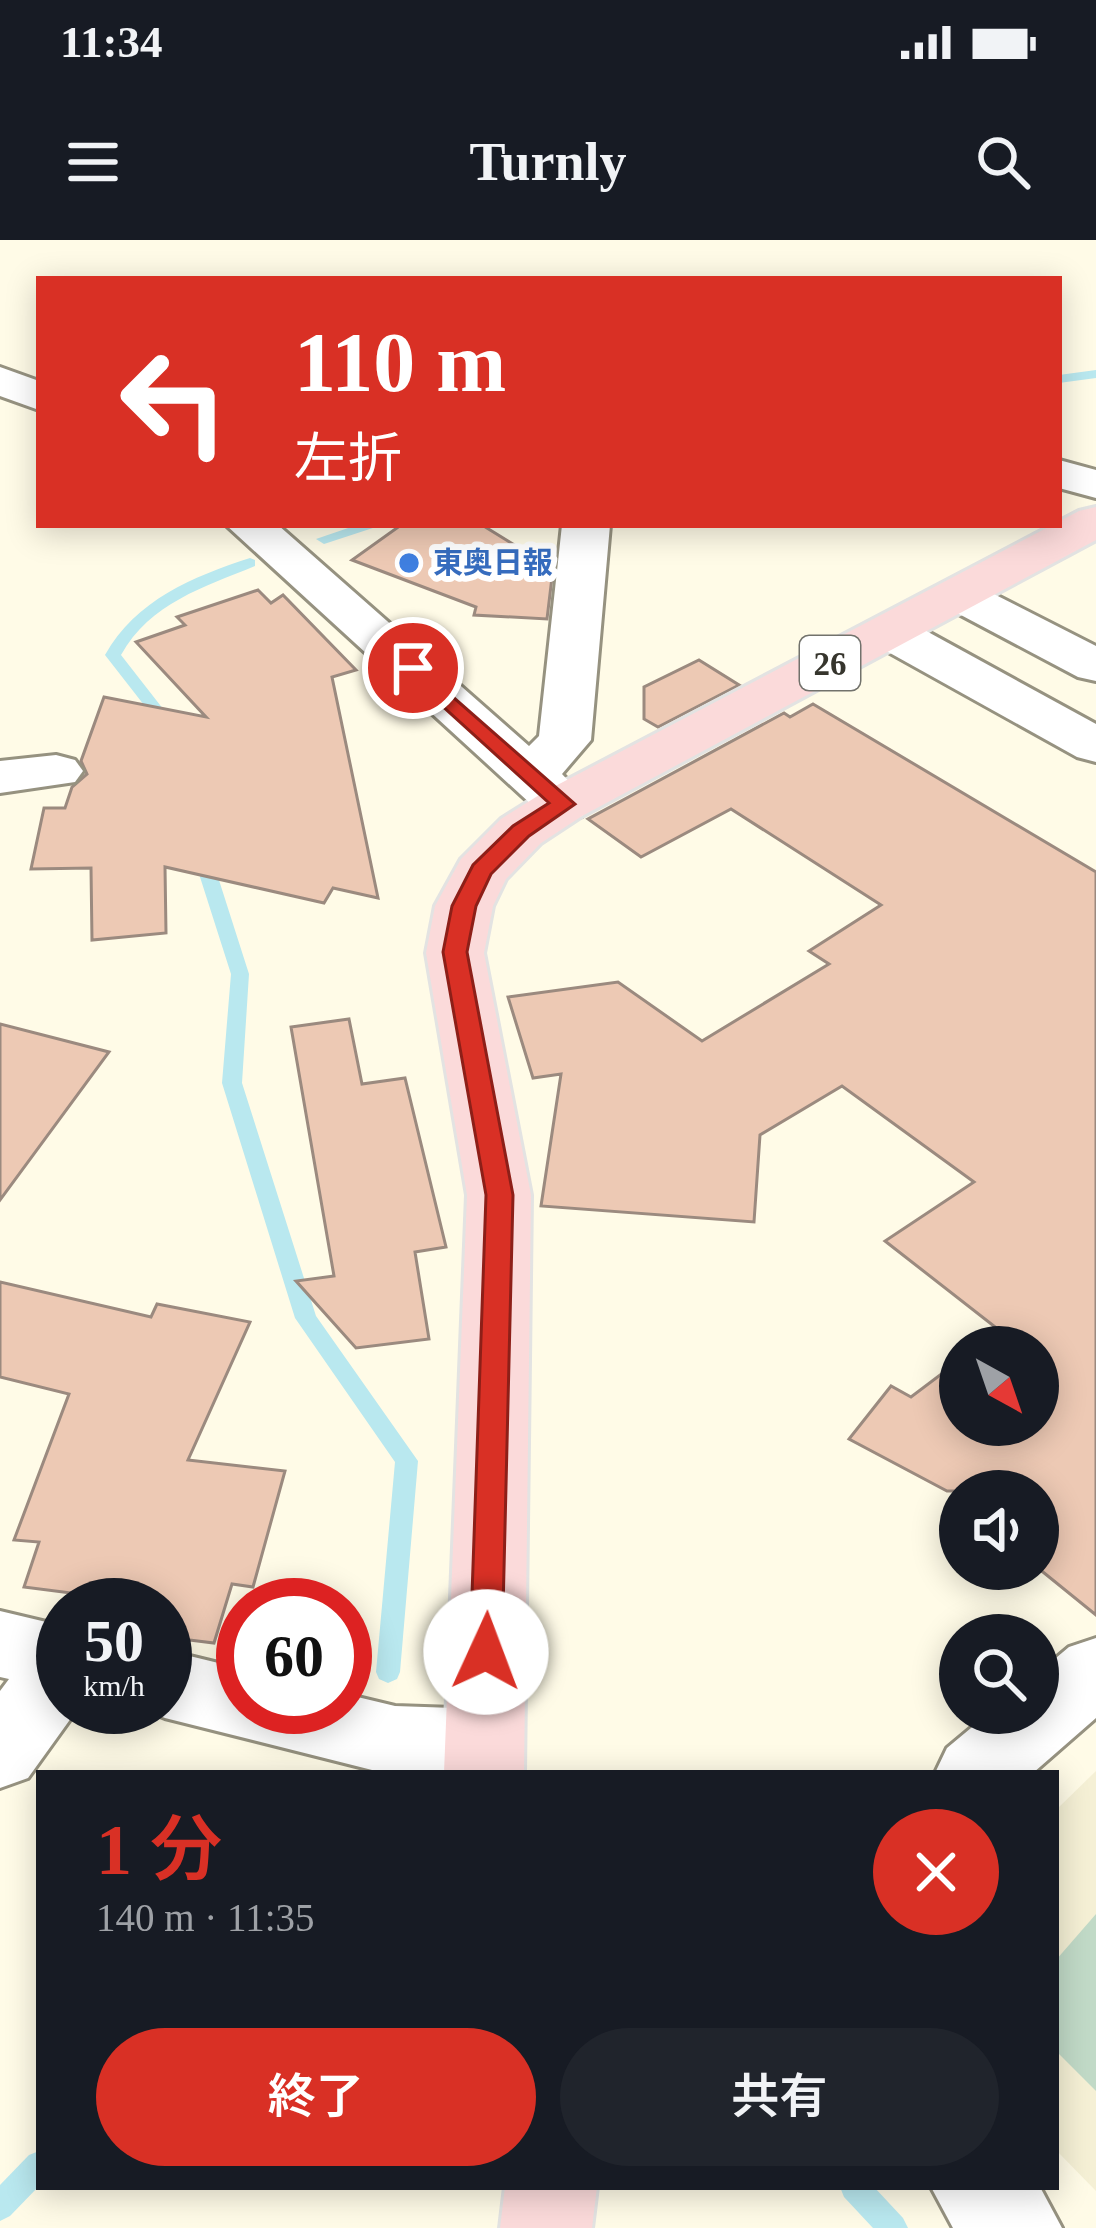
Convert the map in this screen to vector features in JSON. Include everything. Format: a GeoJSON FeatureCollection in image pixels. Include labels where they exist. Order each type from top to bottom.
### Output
{"type":"FeatureCollection","features":[{"type":"Feature","properties":{"kind":"main road","name":"26"},"geometry":{"type":"LineString","coordinates":[[484,1759],[500,1195],[455,952],[464,906],[481,871],[521,831],[547,790],[890,632],[1096,521]]}},
{"type":"Feature","properties":{"kind":"main road"},"geometry":{"type":"LineString","coordinates":[[546,2228],[551,2190]]}},
{"type":"Feature","properties":{"kind":"street"},"geometry":{"type":"LineString","coordinates":[[0,380],[36,397]]}},
{"type":"Feature","properties":{"kind":"street"},"geometry":{"type":"LineString","coordinates":[[1062,475],[1096,484]]}},
{"type":"Feature","properties":{"kind":"street"},"geometry":{"type":"LineString","coordinates":[[253,528],[547,790],[566,740],[586,528]]}},
{"type":"Feature","properties":{"kind":"street"},"geometry":{"type":"LineString","coordinates":[[959,595],[1096,666]]}},
{"type":"Feature","properties":{"kind":"street"},"geometry":{"type":"LineString","coordinates":[[890,632],[1096,746]]}},
{"type":"Feature","properties":{"kind":"street"},"geometry":{"type":"LineString","coordinates":[[0,777],[56,772]]}},
{"type":"Feature","properties":{"kind":"street"},"geometry":{"type":"LineString","coordinates":[[0,1644],[36,1655]]}},
{"type":"Feature","properties":{"kind":"street"},"geometry":{"type":"LineString","coordinates":[[979,1770],[1096,1671]]}},
{"type":"Feature","properties":{"kind":"street"},"geometry":{"type":"LineString","coordinates":[[0,1753],[36,1702]]}},
{"type":"Feature","properties":{"kind":"street"},"geometry":{"type":"LineString","coordinates":[[367,1734],[484,1759]]}},
{"type":"Feature","properties":{"kind":"street"},"geometry":{"type":"LineString","coordinates":[[979,2190],[1016,2228]]}},
{"type":"Feature","properties":{"kind":"shaded area"},"geometry":{"type":"Polygon","coordinates":[[[1096,1771],[1096,2191],[1059,2153],[1059,1807],[1096,1771]]]}},
{"type":"Feature","properties":{"kind":"green space"},"geometry":{"type":"Polygon","coordinates":[[[1096,1914],[1096,2091],[1059,2054],[1059,1957],[1096,1914]]]}},
{"type":"Feature","properties":{"kind":"building"},"geometry":{"type":"Polygon","coordinates":[[[397,528],[487,528],[553,569],[547,619],[474,615],[476,607],[352,560],[397,528]]]}},
{"type":"Feature","properties":{"kind":"building"},"geometry":{"type":"Polygon","coordinates":[[[258,590],[271,603],[283,595],[356,670],[332,677],[378,898],[333,888],[324,903],[165,867],[166,933],[92,940],[91,868],[31,869],[44,808],[65,808],[72,787],[87,774],[81,761],[104,697],[206,717],[136,642],[185,625],[177,617],[258,590]]]}},
{"type":"Feature","properties":{"kind":"building"},"geometry":{"type":"Polygon","coordinates":[[[699,660],[739,685],[658,727],[644,719],[644,687],[699,660]]]}},
{"type":"Feature","properties":{"kind":"building"},"geometry":{"type":"Polygon","coordinates":[[[813,704],[1096,872],[1096,1615],[1059,1585],[1059,1470],[939,1470],[939,1487],[849,1439],[891,1386],[911,1397],[939,1376],[939,1446],[1059,1446],[1059,1326],[994,1326],[885,1241],[974,1182],[842,1086],[760,1135],[754,1222],[541,1206],[561,1074],[533,1078],[508,997],[618,982],[702,1041],[829,964],[809,951],[881,905],[731,809],[641,857],[588,819],[784,713],[790,717],[813,704]]]}},
{"type":"Feature","properties":{"kind":"building"},"geometry":{"type":"Polygon","coordinates":[[[349,1019],[362,1084],[405,1078],[446,1247],[415,1252],[429,1339],[356,1348],[296,1281],[334,1276],[291,1027],[349,1019]]]}},
{"type":"Feature","properties":{"kind":"building"},"geometry":{"type":"Polygon","coordinates":[[[0,1024],[109,1052],[0,1200],[0,1024]]]}},
{"type":"Feature","properties":{"kind":"building"},"geometry":{"type":"Polygon","coordinates":[[[0,1282],[151,1317],[157,1304],[250,1322],[188,1460],[285,1471],[255,1578],[216,1578],[214,1643],[192,1640],[192,1578],[36,1578],[36,1589],[24,1587],[39,1542],[14,1540],[69,1394],[0,1377],[0,1282]]]}},
{"type":"Feature","properties":{"kind":"waterway"},"geometry":{"type":"LineString","coordinates":[[1062,379],[1096,374]]}},
{"type":"Feature","properties":{"kind":"waterway"},"geometry":{"type":"LineString","coordinates":[[324,539],[363,528]]}},
{"type":"Feature","properties":{"kind":"waterway"},"geometry":{"type":"LineString","coordinates":[[156,731],[159,714],[113,655],[124,636],[153,608],[250,563]]}},
{"type":"Feature","properties":{"kind":"waterway"},"geometry":{"type":"LineString","coordinates":[[201,852],[240,974],[232,1083],[306,1318],[407,1461],[388,1672]]}},
{"type":"Feature","properties":{"kind":"waterway"},"geometry":{"type":"LineString","coordinates":[[0,2206],[36,2168]]}},
{"type":"Feature","properties":{"kind":"waterway"},"geometry":{"type":"LineString","coordinates":[[857,2190],[893,2228]]}},
{"type":"Feature","properties":{"kind":"place","name":"東奥日報"},"geometry":{"type":"Point","coordinates":[409,563]}},
{"type":"Feature","properties":{"kind":"route"},"geometry":{"type":"LineString","coordinates":[[413,668],[563,804],[521,831],[481,871],[464,906],[455,952],[500,1195],[486,1652]]}}]}
